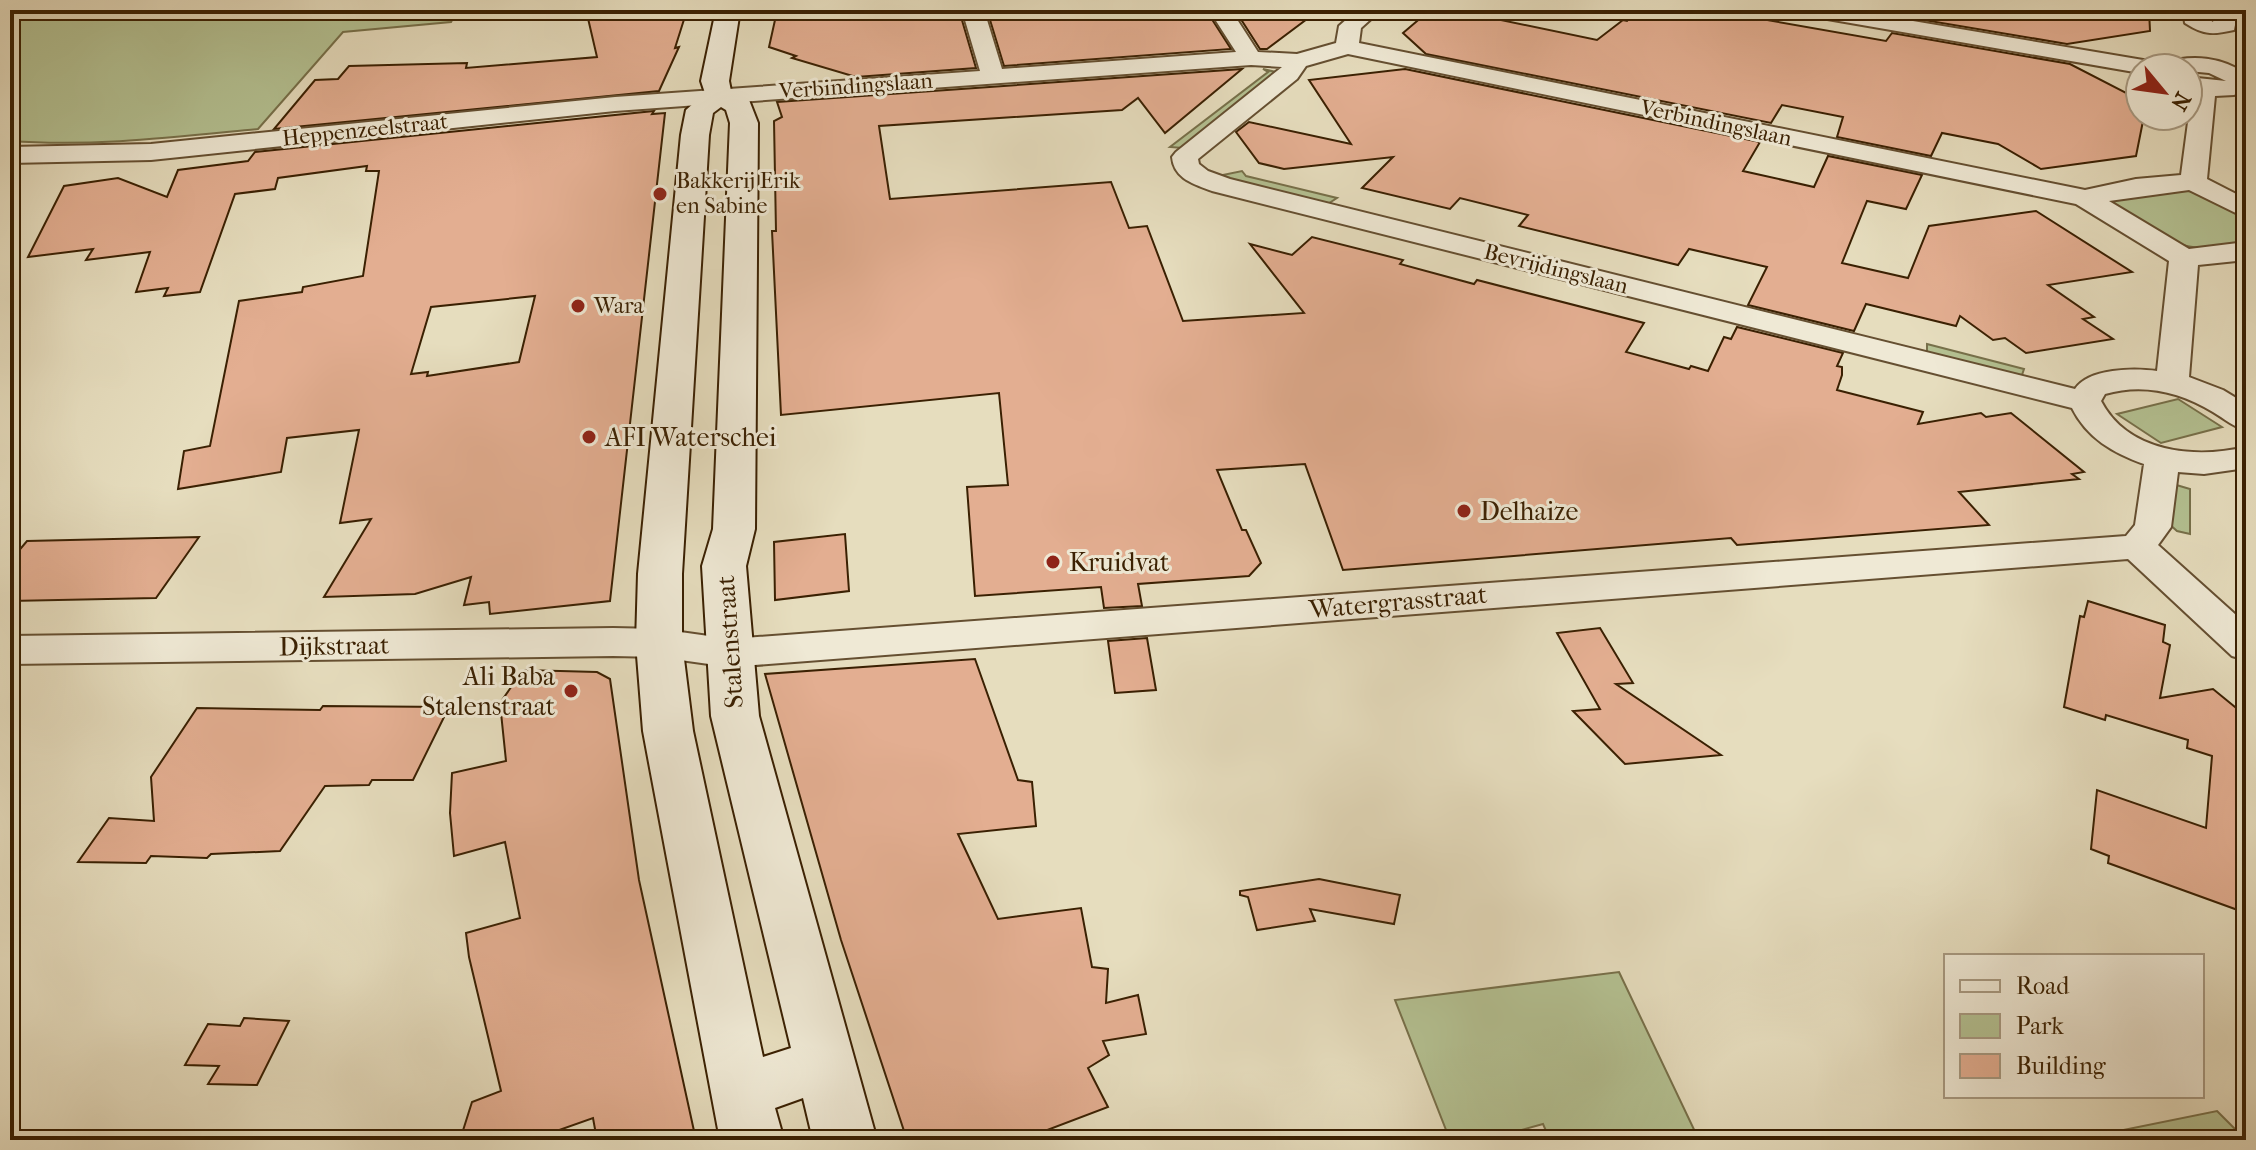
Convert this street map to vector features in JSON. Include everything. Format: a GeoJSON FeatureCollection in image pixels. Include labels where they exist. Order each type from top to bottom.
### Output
{"type":"FeatureCollection","features":[{"type":"Feature","properties":{"kind":"street"},"geometry":{"type":"LineString","coordinates":[[698,126],[719,121],[744,123],[739,106],[719,95],[715,81],[728,10]]}},
{"type":"Feature","properties":{"kind":"street"},"geometry":{"type":"LineString","coordinates":[[973,10],[993,76]]}},
{"type":"Feature","properties":{"kind":"street"},"geometry":{"type":"LineString","coordinates":[[1220,10],[1251,58]]}},
{"type":"Feature","properties":{"kind":"street"},"geometry":{"type":"LineString","coordinates":[[1347,47],[1350,26],[1370,10]]}},
{"type":"Feature","properties":{"kind":"street"},"geometry":{"type":"LineString","coordinates":[[1810,10],[2124,64]]}},
{"type":"Feature","properties":{"kind":"street"},"geometry":{"type":"LineString","coordinates":[[2194,10],[2193,18],[2210,29],[2226,25],[2227,10]]}},
{"type":"Feature","properties":{"kind":"street"},"geometry":{"type":"LineString","coordinates":[[2204,56],[2210,29]]}},
{"type":"Feature","properties":{"kind":"street","name":"Verbindingslaan"},"geometry":{"type":"LineString","coordinates":[[719,95],[1251,58],[1298,61],[1347,47],[2085,198],[2184,258]]}},
{"type":"Feature","properties":{"kind":"street","name":"Bevrijdingslaan"},"geometry":{"type":"LineString","coordinates":[[1298,61],[1289,74],[1185,157],[1186,167],[1199,177],[1221,185],[2085,401]]}},
{"type":"Feature","properties":{"kind":"street"},"geometry":{"type":"LineString","coordinates":[[2204,78],[2229,73],[2243,85]]}},
{"type":"Feature","properties":{"kind":"street"},"geometry":{"type":"LineString","coordinates":[[719,95],[700,110],[698,126],[660,574],[659,643],[668,731],[746,1117],[825,1063]]}},
{"type":"Feature","properties":{"kind":"street","name":"Heppenzeelstraat"},"geometry":{"type":"LineString","coordinates":[[10,155],[151,152],[719,95]]}},
{"type":"Feature","properties":{"kind":"street","name":"Stalenstraat"},"geometry":{"type":"LineString","coordinates":[[744,123],[734,529],[724,566],[730,653],[740,739],[845,1140]]}},
{"type":"Feature","properties":{"kind":"street"},"geometry":{"type":"LineString","coordinates":[[2196,132],[2193,182],[2246,210]]}},
{"type":"Feature","properties":{"kind":"street","name":"Verbindingslaan"},"geometry":{"type":"LineString","coordinates":[[2085,198],[2136,187],[2193,182]]}},
{"type":"Feature","properties":{"kind":"street"},"geometry":{"type":"LineString","coordinates":[[2172,383],[2184,258],[2246,251]]}},
{"type":"Feature","properties":{"kind":"street"},"geometry":{"type":"LineString","coordinates":[[2246,420],[2231,407],[2203,393],[2172,383],[2139,378],[2111,380],[2092,388],[2085,401],[2088,413],[2098,425],[2137,449],[2162,458],[2199,465],[2232,464],[2246,457]]}},
{"type":"Feature","properties":{"kind":"street"},"geometry":{"type":"LineString","coordinates":[[2162,458],[2153,527],[2137,547],[2246,646]]}},
{"type":"Feature","properties":{"kind":"street"},"geometry":{"type":"LineString","coordinates":[[665,538],[734,529]]}},
{"type":"Feature","properties":{"kind":"street","name":"Watergrasstraat"},"geometry":{"type":"LineString","coordinates":[[659,643],[730,653],[1959,558],[2137,547]]}},
{"type":"Feature","properties":{"kind":"street","name":"Dijkstraat"},"geometry":{"type":"LineString","coordinates":[[10,650],[659,643]]}},
{"type":"Feature","properties":{"kind":"green space"},"geometry":{"type":"Polygon","coordinates":[[[10,10],[479,10],[455,15],[451,22],[343,32],[258,129],[134,140],[41,143],[10,141],[10,10]]]}},
{"type":"Feature","properties":{"kind":"green space"},"geometry":{"type":"Polygon","coordinates":[[[1263,69],[1280,73],[1183,148],[1170,147],[1268,72],[1263,69]]]}},
{"type":"Feature","properties":{"kind":"green space"},"geometry":{"type":"Polygon","coordinates":[[[1242,171],[1246,176],[1337,198],[1326,205],[1319,205],[1218,176],[1242,171]]]}},
{"type":"Feature","properties":{"kind":"green space"},"geometry":{"type":"Polygon","coordinates":[[[2179,189],[2199,193],[2246,215],[2246,246],[2185,246],[2157,234],[2107,201],[2179,189]]]}},
{"type":"Feature","properties":{"kind":"green space"},"geometry":{"type":"Polygon","coordinates":[[[1927,344],[2024,369],[2021,378],[1927,355],[1927,344]]]}},
{"type":"Feature","properties":{"kind":"green space"},"geometry":{"type":"Polygon","coordinates":[[[2178,399],[2222,427],[2161,443],[2117,414],[2178,399]]]}},
{"type":"Feature","properties":{"kind":"green space"},"geometry":{"type":"Polygon","coordinates":[[[2173,484],[2190,489],[2190,534],[2177,531],[2167,522],[2173,484]]]}},
{"type":"Feature","properties":{"kind":"green space"},"geometry":{"type":"Polygon","coordinates":[[[1619,972],[1699,1140],[1550,1140],[1543,1124],[1485,1140],[1450,1140],[1395,1000],[1619,972]]]}},
{"type":"Feature","properties":{"kind":"green space"},"geometry":{"type":"Polygon","coordinates":[[[2217,1111],[2246,1140],[2074,1140],[2217,1111]]]}},
{"type":"Feature","properties":{"kind":"building"},"geometry":{"type":"Polygon","coordinates":[[[619,10],[687,10],[675,48],[679,47],[659,91],[274,129],[315,80],[338,79],[349,66],[467,63],[466,68],[597,57],[587,14],[619,10]]]}},
{"type":"Feature","properties":{"kind":"building"},"geometry":{"type":"Polygon","coordinates":[[[959,10],[976,68],[856,77],[792,58],[796,56],[769,47],[777,11],[959,10]]]}},
{"type":"Feature","properties":{"kind":"building"},"geometry":{"type":"Polygon","coordinates":[[[987,10],[1040,10],[1042,16],[1131,10],[1206,10],[1231,49],[1004,66],[987,10]]]}},
{"type":"Feature","properties":{"kind":"building"},"geometry":{"type":"Polygon","coordinates":[[[1235,10],[1319,10],[1267,49],[1260,49],[1235,10]]]}},
{"type":"Feature","properties":{"kind":"building"},"geometry":{"type":"Polygon","coordinates":[[[1430,10],[1453,10],[1597,40],[1623,20],[1627,21],[1635,12],[1682,20],[1690,10],[1710,10],[1886,41],[1892,33],[2070,64],[2124,92],[2124,132],[2141,132],[2136,156],[2041,169],[1998,144],[1942,133],[1931,156],[1837,137],[1843,117],[1782,105],[1771,123],[1426,54],[1403,33],[1430,10]]]}},
{"type":"Feature","properties":{"kind":"building"},"geometry":{"type":"Polygon","coordinates":[[[1903,10],[2149,10],[2150,31],[2067,44],[1900,16],[1903,10]]]}},
{"type":"Feature","properties":{"kind":"building"},"geometry":{"type":"Polygon","coordinates":[[[1242,69],[1165,133],[1138,98],[1122,110],[879,126],[890,199],[1111,182],[1129,228],[1147,226],[1183,321],[1304,313],[1250,244],[1292,255],[1312,237],[1403,260],[1400,264],[1474,284],[1477,280],[1644,323],[1626,352],[1689,369],[1691,366],[1708,371],[1724,337],[1731,339],[1737,327],[1843,353],[1837,366],[1842,367],[1842,375],[1837,390],[1923,412],[1918,424],[1981,413],[1986,417],[2011,413],[2084,472],[2072,474],[2079,479],[1959,492],[1989,525],[1737,545],[1731,538],[1343,570],[1305,464],[1217,470],[1242,530],[1246,530],[1261,563],[1249,576],[1138,584],[1142,606],[1104,608],[1101,587],[975,596],[967,487],[1008,485],[999,393],[781,415],[772,231],[776,231],[774,121],[782,117],[777,102],[1242,69]]]}},
{"type":"Feature","properties":{"kind":"building"},"geometry":{"type":"Polygon","coordinates":[[[1405,69],[1760,142],[1743,171],[1814,187],[1828,156],[1922,175],[1906,209],[1867,201],[1842,263],[1908,278],[1929,226],[2036,211],[2132,272],[2048,285],[2094,317],[2083,319],[2113,339],[2026,353],[2005,338],[1993,340],[1960,316],[1956,326],[1866,304],[1854,331],[1748,305],[1767,267],[1689,249],[1678,265],[1519,226],[1528,215],[1460,198],[1450,209],[1362,188],[1393,157],[1284,169],[1259,163],[1236,132],[1249,122],[1351,144],[1309,80],[1405,69]]]}},
{"type":"Feature","properties":{"kind":"building"},"geometry":{"type":"Polygon","coordinates":[[[654,111],[652,114],[665,113],[610,601],[490,614],[489,602],[464,605],[471,577],[415,594],[324,597],[371,519],[340,523],[359,430],[287,438],[281,472],[178,489],[184,451],[210,446],[239,301],[302,292],[303,287],[363,276],[379,171],[366,171],[367,166],[278,178],[275,189],[235,194],[200,292],[164,296],[168,288],[136,292],[150,252],[86,260],[93,249],[28,257],[64,186],[118,178],[167,197],[178,170],[248,161],[255,152],[654,111]],[[535,296],[431,307],[411,374],[428,372],[427,376],[519,362],[535,296]]]}},
{"type":"Feature","properties":{"kind":"building"},"geometry":{"type":"Polygon","coordinates":[[[845,534],[849,591],[775,600],[774,542],[845,534]]]}},
{"type":"Feature","properties":{"kind":"building"},"geometry":{"type":"Polygon","coordinates":[[[199,537],[156,598],[10,601],[10,561],[27,541],[199,537]]]}},
{"type":"Feature","properties":{"kind":"building"},"geometry":{"type":"Polygon","coordinates":[[[2088,601],[2165,625],[2163,642],[2170,645],[2160,698],[2213,689],[2246,716],[2246,913],[2108,863],[2109,856],[2091,849],[2097,790],[2206,828],[2212,756],[2187,748],[2188,740],[2106,715],[2105,720],[2064,707],[2080,616],[2084,617],[2088,601]]]}},
{"type":"Feature","properties":{"kind":"building"},"geometry":{"type":"Polygon","coordinates":[[[1600,628],[1633,683],[1616,684],[1721,755],[1625,764],[1573,711],[1600,709],[1557,633],[1600,628]]]}},
{"type":"Feature","properties":{"kind":"building"},"geometry":{"type":"Polygon","coordinates":[[[1147,638],[1156,690],[1115,693],[1108,641],[1147,638]]]}},
{"type":"Feature","properties":{"kind":"building"},"geometry":{"type":"Polygon","coordinates":[[[975,659],[1018,780],[1032,782],[1036,826],[958,834],[998,919],[1081,908],[1092,967],[1108,969],[1106,1003],[1138,995],[1146,1034],[1103,1041],[1109,1055],[1088,1068],[1108,1107],[1021,1140],[907,1140],[841,940],[765,674],[975,659]]]}},
{"type":"Feature","properties":{"kind":"building"},"geometry":{"type":"Polygon","coordinates":[[[523,670],[597,672],[610,679],[639,880],[696,1140],[597,1140],[593,1118],[531,1140],[460,1140],[472,1102],[501,1091],[466,933],[520,918],[505,842],[454,856],[450,813],[452,773],[506,761],[500,703],[523,670]]]}},
{"type":"Feature","properties":{"kind":"building"},"geometry":{"type":"Polygon","coordinates":[[[323,706],[449,707],[413,780],[372,780],[369,785],[325,786],[280,851],[211,854],[207,858],[151,856],[146,863],[78,862],[109,818],[154,821],[151,777],[197,708],[320,710],[323,706]]]}},
{"type":"Feature","properties":{"kind":"building"},"geometry":{"type":"Polygon","coordinates":[[[1319,879],[1400,895],[1394,924],[1310,909],[1315,921],[1257,930],[1248,897],[1240,895],[1240,891],[1319,879]]]}},
{"type":"Feature","properties":{"kind":"building"},"geometry":{"type":"Polygon","coordinates":[[[244,1018],[289,1021],[257,1085],[208,1084],[219,1066],[185,1065],[208,1024],[240,1026],[244,1018]]]}},
{"type":"Feature","properties":{"kind":"place","name":"Bakkerij Erik en Sabine"},"geometry":{"type":"Point","coordinates":[660,194]}},
{"type":"Feature","properties":{"kind":"place","name":"Wara"},"geometry":{"type":"Point","coordinates":[578,306]}},
{"type":"Feature","properties":{"kind":"place","name":"AFI Waterschei"},"geometry":{"type":"Point","coordinates":[589,437]}},
{"type":"Feature","properties":{"kind":"place","name":"Delhaize"},"geometry":{"type":"Point","coordinates":[1464,511]}},
{"type":"Feature","properties":{"kind":"place","name":"Kruidvat"},"geometry":{"type":"Point","coordinates":[1053,562]}},
{"type":"Feature","properties":{"kind":"place","name":"Ali Baba Stalenstraat"},"geometry":{"type":"Point","coordinates":[571,691]}}]}
